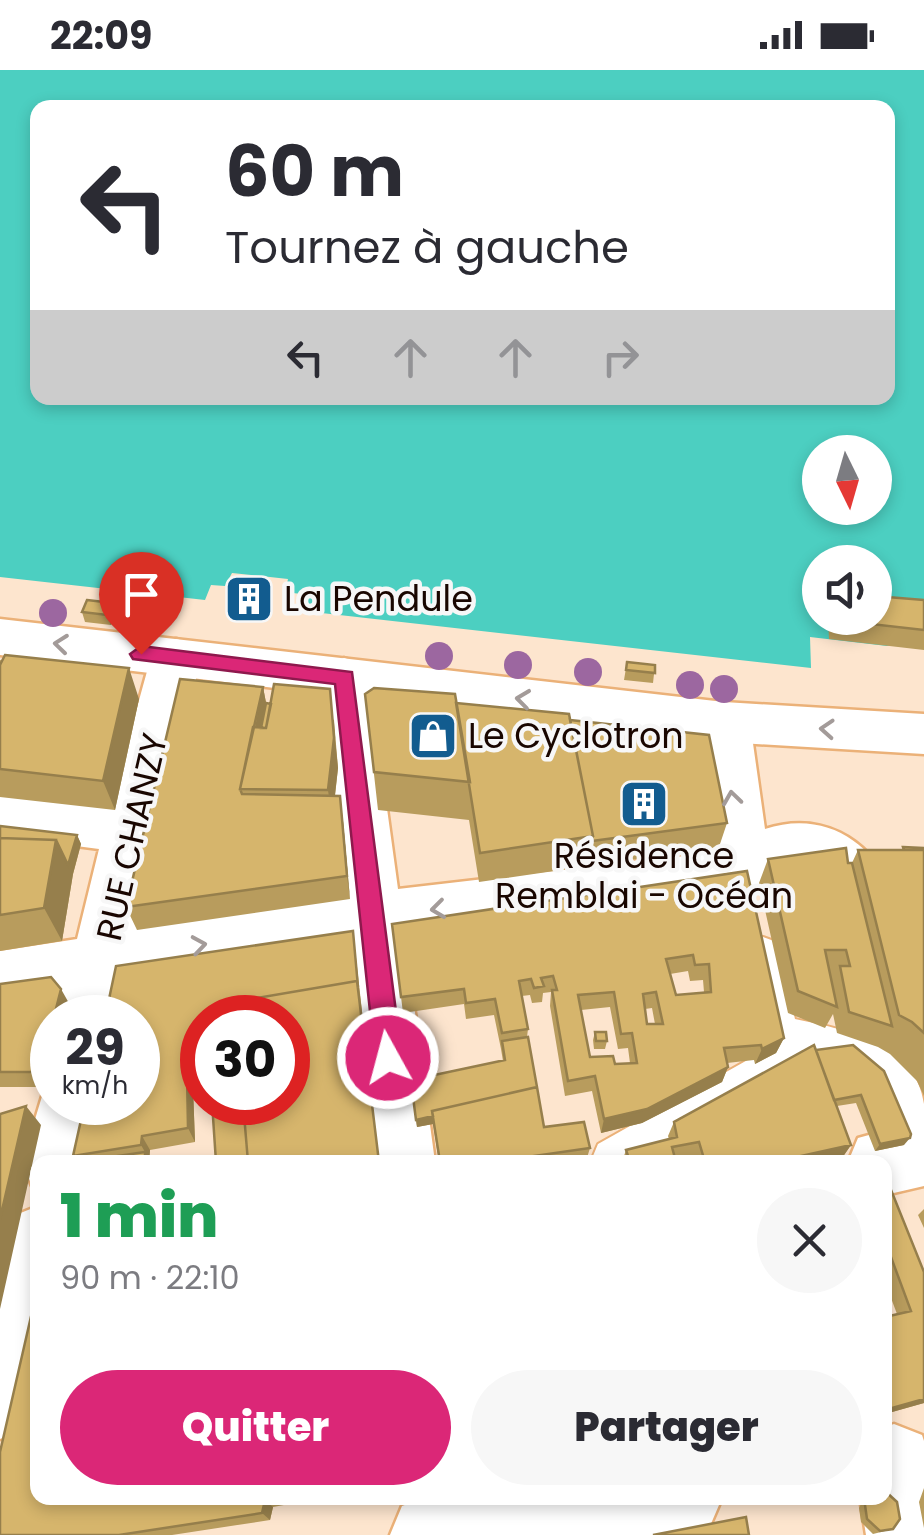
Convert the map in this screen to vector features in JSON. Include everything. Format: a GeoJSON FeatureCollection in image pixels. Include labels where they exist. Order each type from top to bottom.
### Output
{"type":"FeatureCollection","features":[{"type":"Feature","properties":{"kind":"street"},"geometry":{"type":"LineString","coordinates":[[0,638],[344,677],[595,725],[724,722],[924,734]]}},
{"type":"Feature","properties":{"kind":"street","name":"RUE CHANZY"},"geometry":{"type":"LineString","coordinates":[[96,989],[131,830],[176,658]]}},
{"type":"Feature","properties":{"kind":"street"},"geometry":{"type":"LineString","coordinates":[[344,677],[400,1155]]}},
{"type":"Feature","properties":{"kind":"street"},"geometry":{"type":"LineString","coordinates":[[724,722],[750,902]]}},
{"type":"Feature","properties":{"kind":"street"},"geometry":{"type":"LineString","coordinates":[[0,814],[131,830]]}},
{"type":"Feature","properties":{"kind":"street"},"geometry":{"type":"LineString","coordinates":[[750,902],[784,846],[802,844],[843,862],[856,873],[862,887]]}},
{"type":"Feature","properties":{"kind":"street"},"geometry":{"type":"LineString","coordinates":[[0,978],[96,989],[371,918],[750,902]]}},
{"type":"Feature","properties":{"kind":"street"},"geometry":{"type":"LineString","coordinates":[[58,1155],[65,1125]]}},
{"type":"Feature","properties":{"kind":"street"},"geometry":{"type":"LineString","coordinates":[[892,1160],[924,1152]]}},
{"type":"Feature","properties":{"kind":"street"},"geometry":{"type":"LineString","coordinates":[[0,1402],[30,1274]]}},
{"type":"Feature","properties":{"kind":"street"},"geometry":{"type":"LineString","coordinates":[[438,1505],[441,1534]]}},
{"type":"Feature","properties":{"kind":"street"},"geometry":{"type":"LineString","coordinates":[[431,1535],[635,1505]]}},
{"type":"Feature","properties":{"kind":"lane"},"geometry":{"type":"LineString","coordinates":[[618,1155],[787,1055],[750,902]]}},
{"type":"Feature","properties":{"kind":"lane"},"geometry":{"type":"LineString","coordinates":[[784,1032],[870,1054],[890,1069],[906,1090],[924,1144]]}},
{"type":"Feature","properties":{"kind":"water"},"geometry":{"type":"Polygon","coordinates":[[[0,70],[924,70],[924,636],[887,646],[810,637],[811,668],[295,610],[301,594],[285,592],[288,579],[232,573],[225,586],[211,585],[205,600],[0,577],[0,70]]]}},
{"type":"Feature","properties":{"kind":"building"},"geometry":{"type":"Polygon","coordinates":[[[241,582],[257,584],[253,596],[236,593],[241,582]]]}},
{"type":"Feature","properties":{"kind":"building"},"geometry":{"type":"Polygon","coordinates":[[[892,597],[924,600],[924,630],[892,626],[892,597]]]}},
{"type":"Feature","properties":{"kind":"building"},"geometry":{"type":"Polygon","coordinates":[[[87,600],[113,603],[107,615],[82,612],[87,600]]]}},
{"type":"Feature","properties":{"kind":"building"},"geometry":{"type":"Polygon","coordinates":[[[5,655],[129,668],[103,781],[0,769],[0,665],[5,655]]]}},
{"type":"Feature","properties":{"kind":"building"},"geometry":{"type":"Polygon","coordinates":[[[627,662],[655,665],[655,673],[626,670],[627,662]]]}},
{"type":"Feature","properties":{"kind":"building"},"geometry":{"type":"Polygon","coordinates":[[[180,679],[263,687],[242,794],[340,796],[347,876],[126,907],[180,679]]]}},
{"type":"Feature","properties":{"kind":"building"},"geometry":{"type":"Polygon","coordinates":[[[274,684],[330,689],[334,738],[328,790],[240,789],[253,727],[266,728],[274,684]]]}},
{"type":"Feature","properties":{"kind":"building"},"geometry":{"type":"Polygon","coordinates":[[[374,688],[455,694],[470,782],[374,772],[365,694],[374,688]]]}},
{"type":"Feature","properties":{"kind":"building"},"geometry":{"type":"Polygon","coordinates":[[[266,703],[271,704],[266,728],[261,728],[266,703]]]}},
{"type":"Feature","properties":{"kind":"building"},"geometry":{"type":"Polygon","coordinates":[[[456,703],[569,714],[593,836],[480,853],[456,703]]]}},
{"type":"Feature","properties":{"kind":"building","name":"Résidence Remblai - Océan"},"geometry":{"type":"Polygon","coordinates":[[[570,720],[709,735],[727,823],[592,841],[570,720]]]}},
{"type":"Feature","properties":{"kind":"building"},"geometry":{"type":"Polygon","coordinates":[[[0,826],[77,835],[68,865],[56,840],[0,838],[0,826]]]}},
{"type":"Feature","properties":{"kind":"building"},"geometry":{"type":"Polygon","coordinates":[[[0,838],[56,840],[44,908],[0,915],[0,838]]]}},
{"type":"Feature","properties":{"kind":"building"},"geometry":{"type":"Polygon","coordinates":[[[846,848],[892,1026],[849,1012],[840,966],[850,966],[846,950],[825,950],[837,1007],[798,991],[768,859],[846,848]]]}},
{"type":"Feature","properties":{"kind":"building"},"geometry":{"type":"Polygon","coordinates":[[[858,850],[924,850],[924,1033],[899,1015],[858,850]]]}},
{"type":"Feature","properties":{"kind":"building"},"geometry":{"type":"Polygon","coordinates":[[[747,871],[784,1038],[762,1049],[761,1045],[724,1048],[728,1067],[647,1109],[604,1119],[595,1076],[568,1081],[553,976],[541,978],[544,986],[534,988],[531,979],[519,981],[528,1029],[502,1033],[495,999],[466,1003],[464,989],[401,997],[392,924],[747,871]],[[693,955],[666,959],[676,995],[711,992],[709,964],[695,965],[693,955]],[[614,992],[578,995],[590,1057],[613,1056],[615,1064],[637,1063],[632,1033],[621,1034],[614,992]],[[656,992],[643,994],[647,1024],[663,1024],[656,992]]]}},
{"type":"Feature","properties":{"kind":"building"},"geometry":{"type":"Polygon","coordinates":[[[353,931],[358,987],[357,981],[275,995],[180,995],[180,1125],[188,1128],[142,1136],[141,1145],[73,1155],[80,1125],[160,1125],[160,995],[110,995],[116,966],[353,931]]]}},
{"type":"Feature","properties":{"kind":"building"},"geometry":{"type":"Polygon","coordinates":[[[51,977],[61,989],[59,995],[30,995],[30,1072],[0,1072],[0,984],[51,977]]]}},
{"type":"Feature","properties":{"kind":"building"},"geometry":{"type":"Polygon","coordinates":[[[357,981],[378,1155],[247,1155],[245,1125],[310,1125],[310,995],[275,995],[357,981]]]}},
{"type":"Feature","properties":{"kind":"building"},"geometry":{"type":"Polygon","coordinates":[[[595,1032],[606,1032],[607,1041],[596,1041],[595,1032]]]}},
{"type":"Feature","properties":{"kind":"building"},"geometry":{"type":"Polygon","coordinates":[[[528,1037],[537,1087],[432,1111],[433,1116],[416,1120],[409,1066],[417,1066],[425,1077],[505,1060],[502,1041],[528,1037]]]}},
{"type":"Feature","properties":{"kind":"building"},"geometry":{"type":"Polygon","coordinates":[[[814,1045],[851,1145],[806,1155],[703,1155],[699,1142],[672,1147],[674,1155],[628,1155],[626,1150],[677,1137],[674,1122],[814,1045]]]}},
{"type":"Feature","properties":{"kind":"building"},"geometry":{"type":"Polygon","coordinates":[[[853,1045],[884,1071],[910,1138],[880,1144],[861,1095],[834,1100],[816,1050],[853,1045]]]}},
{"type":"Feature","properties":{"kind":"building"},"geometry":{"type":"Polygon","coordinates":[[[537,1087],[544,1127],[584,1122],[590,1148],[541,1155],[439,1155],[432,1111],[537,1087]]]}},
{"type":"Feature","properties":{"kind":"building"},"geometry":{"type":"Polygon","coordinates":[[[26,1106],[0,1219],[0,1114],[26,1106]]]}},
{"type":"Feature","properties":{"kind":"building"},"geometry":{"type":"Polygon","coordinates":[[[214,1125],[245,1125],[247,1155],[216,1155],[214,1125]]]}},
{"type":"Feature","properties":{"kind":"building"},"geometry":{"type":"Polygon","coordinates":[[[892,1192],[924,1272],[924,1399],[892,1408],[892,1315],[911,1311],[892,1260],[892,1192]]]}},
{"type":"Feature","properties":{"kind":"building"},"geometry":{"type":"Polygon","coordinates":[[[30,1321],[30,1505],[264,1505],[262,1513],[119,1535],[0,1535],[0,1452],[30,1321]]]}},
{"type":"Feature","properties":{"kind":"building"},"geometry":{"type":"Polygon","coordinates":[[[892,1497],[897,1502],[900,1519],[893,1529],[880,1531],[867,1519],[865,1505],[892,1505],[892,1497]]]}},
{"type":"Feature","properties":{"kind":"building"},"geometry":{"type":"Polygon","coordinates":[[[746,1517],[749,1535],[653,1535],[746,1517]]]}},
{"type":"Feature","properties":{"kind":"place","name":"La Pendule"},"geometry":{"type":"Point","coordinates":[249,599]}},
{"type":"Feature","properties":{"kind":"place","name":"Le Cyclotron"},"geometry":{"type":"Point","coordinates":[433,736]}},
{"type":"Feature","properties":{"kind":"place","name":"Résidence Remblai - Océan"},"geometry":{"type":"Point","coordinates":[644,804]}},
{"type":"Feature","properties":{"kind":"route"},"geometry":{"type":"LineString","coordinates":[[141,654],[344,677],[388,1058]]}}]}
